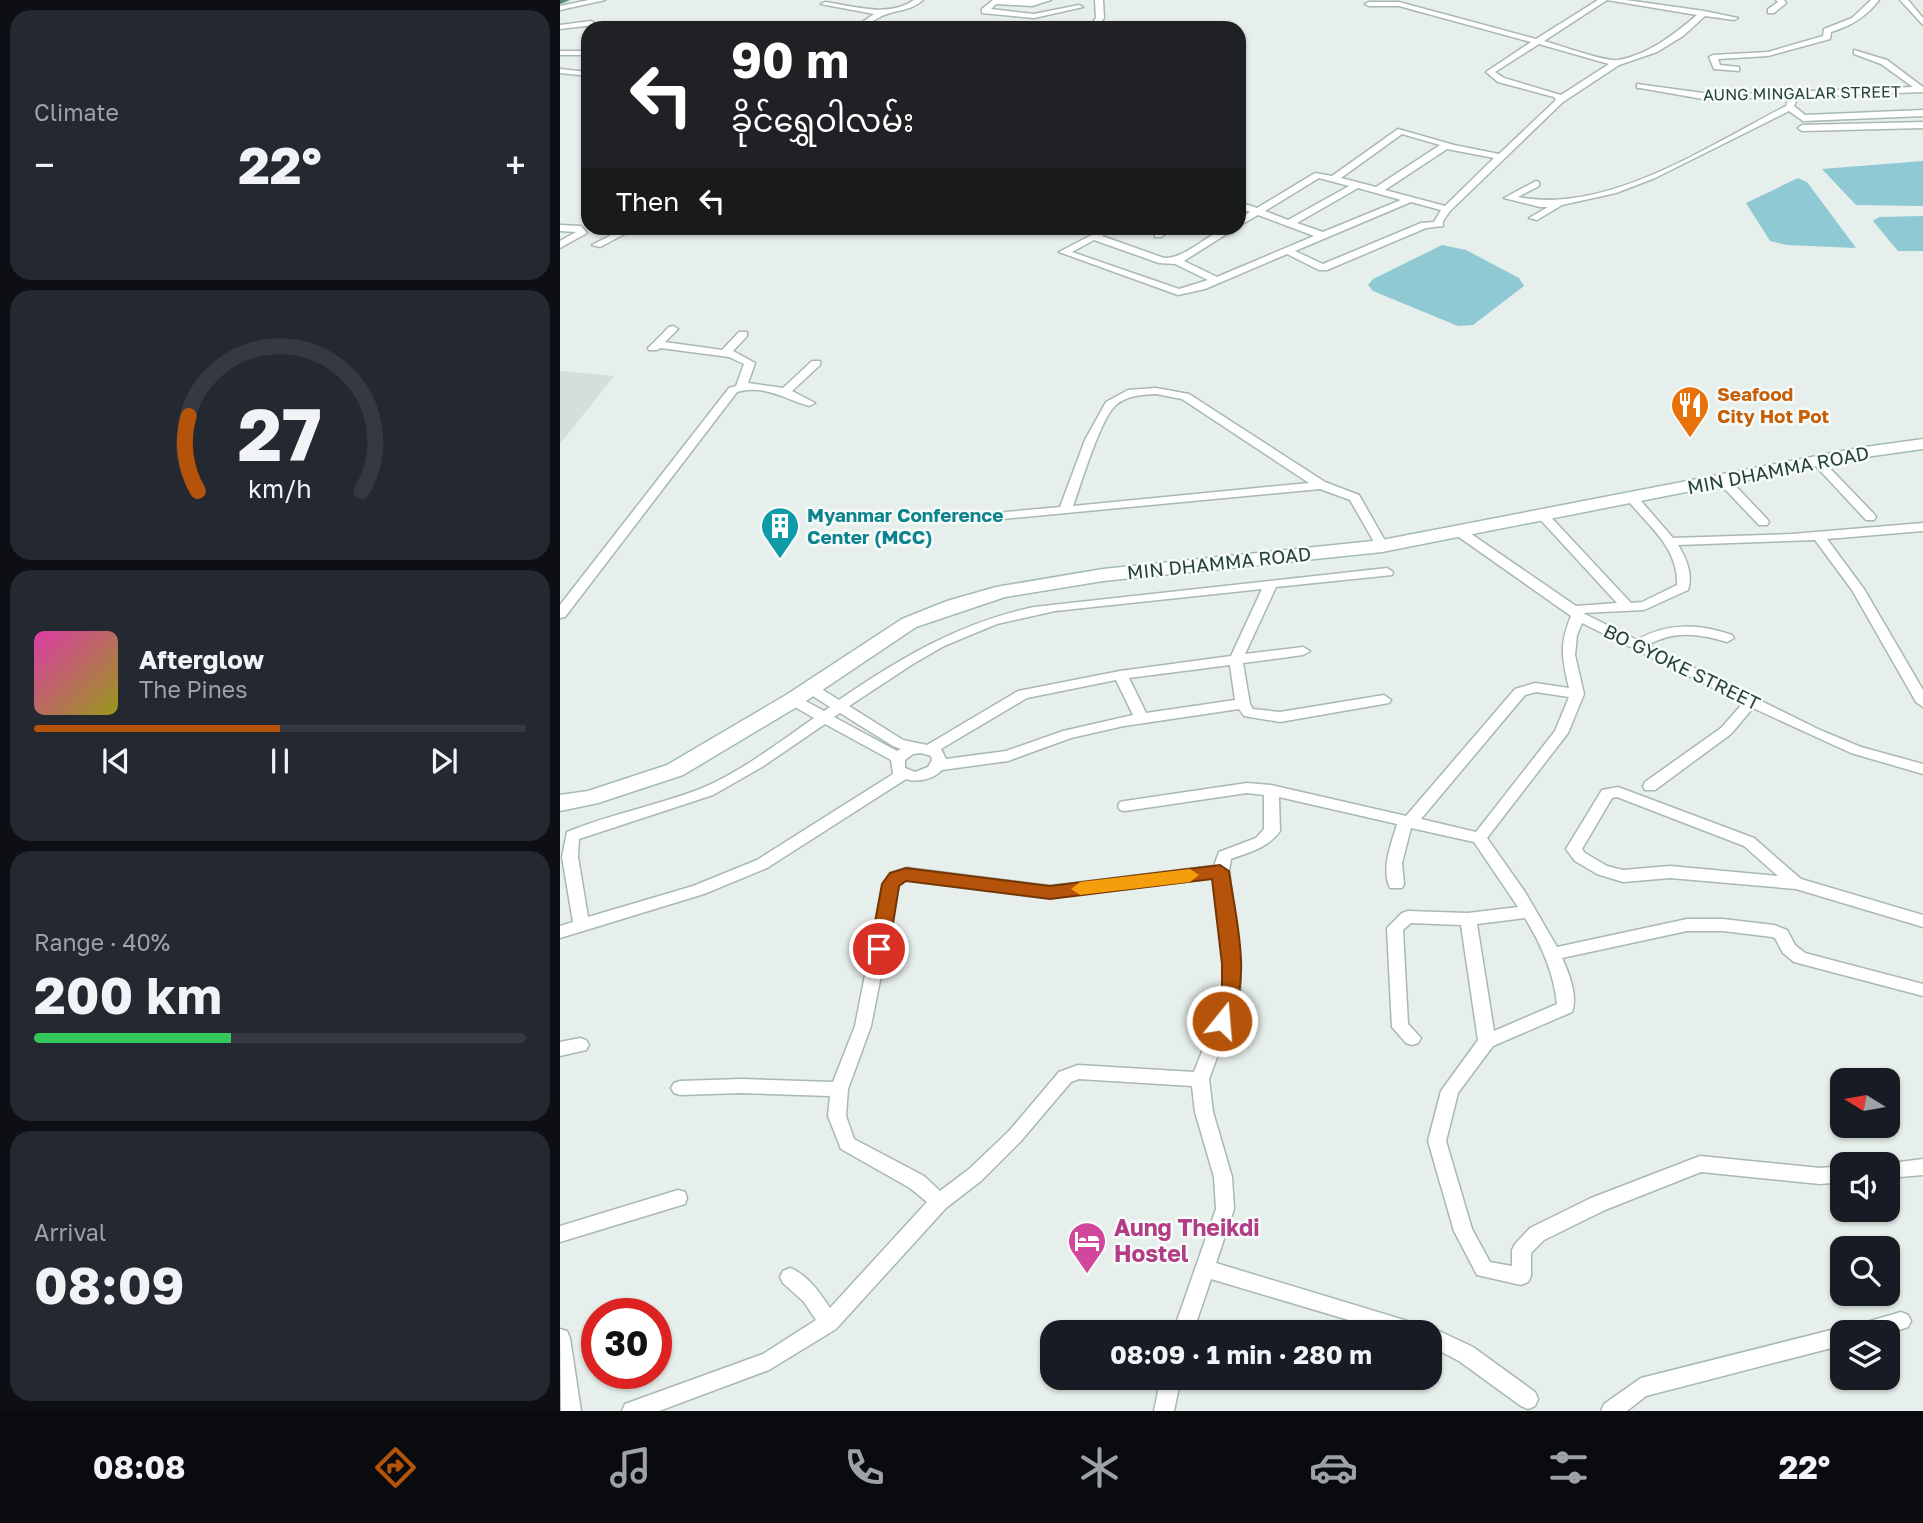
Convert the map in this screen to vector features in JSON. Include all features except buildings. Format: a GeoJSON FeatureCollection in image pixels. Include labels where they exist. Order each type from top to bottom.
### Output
{"type":"FeatureCollection","features":[{"type":"Feature","properties":{"kind":"main road","name":"MIN DHAMMA ROAD"},"geometry":{"type":"LineString","coordinates":[[560,803],[590,798],[675,769],[801,694],[909,623],[954,605],[1003,591],[1102,575],[1382,546],[1817,461],[1923,444]]}},
{"type":"Feature","properties":{"kind":"main road"},"geometry":{"type":"LineString","coordinates":[[560,812],[590,798]]}},
{"type":"Feature","properties":{"kind":"street"},"geometry":{"type":"LineString","coordinates":[[560,8],[601,0]]}},
{"type":"Feature","properties":{"kind":"street"},"geometry":{"type":"LineString","coordinates":[[840,6],[849,0]]}},
{"type":"Feature","properties":{"kind":"street"},"geometry":{"type":"LineString","coordinates":[[870,21],[883,13],[909,7],[919,0]]}},
{"type":"Feature","properties":{"kind":"street"},"geometry":{"type":"LineString","coordinates":[[1047,0],[1032,4],[995,2],[985,11],[1034,16],[1079,6]]}},
{"type":"Feature","properties":{"kind":"street"},"geometry":{"type":"LineString","coordinates":[[1098,21],[1100,18],[1099,0]]}},
{"type":"Feature","properties":{"kind":"street"},"geometry":{"type":"LineString","coordinates":[[1560,100],[1557,95],[1501,80],[1490,72],[1603,0]]}},
{"type":"Feature","properties":{"kind":"street"},"geometry":{"type":"LineString","coordinates":[[1611,0],[1734,18]]}},
{"type":"Feature","properties":{"kind":"street"},"geometry":{"type":"LineString","coordinates":[[1772,11],[1782,3],[1780,0]]}},
{"type":"Feature","properties":{"kind":"street"},"geometry":{"type":"LineString","coordinates":[[1736,69],[1717,67],[1713,57],[1768,54],[1827,37],[1827,31],[1847,25],[1866,13],[1875,0]]}},
{"type":"Feature","properties":{"kind":"street"},"geometry":{"type":"LineString","coordinates":[[1904,0],[1923,23]]}},
{"type":"Feature","properties":{"kind":"street"},"geometry":{"type":"LineString","coordinates":[[825,4],[883,13]]}},
{"type":"Feature","properties":{"kind":"street"},"geometry":{"type":"LineString","coordinates":[[1369,4],[1399,4],[1616,62]]}},
{"type":"Feature","properties":{"kind":"street"},"geometry":{"type":"LineString","coordinates":[[1286,250],[1323,268],[1424,225],[1440,224],[1438,220],[1447,209],[1560,100],[1616,62],[1654,50],[1704,13]]}},
{"type":"Feature","properties":{"kind":"street"},"geometry":{"type":"LineString","coordinates":[[560,27],[581,24]]}},
{"type":"Feature","properties":{"kind":"street"},"geometry":{"type":"LineString","coordinates":[[1857,52],[1884,62],[1922,90]]}},
{"type":"Feature","properties":{"kind":"street"},"geometry":{"type":"LineString","coordinates":[[560,53],[581,53]]}},
{"type":"Feature","properties":{"kind":"street"},"geometry":{"type":"LineString","coordinates":[[563,72],[577,65]]}},
{"type":"Feature","properties":{"kind":"street"},"geometry":{"type":"LineString","coordinates":[[563,72],[581,78]]}},
{"type":"Feature","properties":{"kind":"street"},"geometry":{"type":"LineString","coordinates":[[1669,91],[1682,82]]}},
{"type":"Feature","properties":{"kind":"street","name":"AUNG MINGALAR STREET"},"geometry":{"type":"LineString","coordinates":[[1640,86],[1703,96],[1794,96],[1922,90]]}},
{"type":"Feature","properties":{"kind":"street"},"geometry":{"type":"LineString","coordinates":[[1821,95],[1838,116]]}},
{"type":"Feature","properties":{"kind":"street"},"geometry":{"type":"LineString","coordinates":[[1535,218],[1559,205],[1607,194],[1633,184],[1693,157],[1790,107],[1794,96]]}},
{"type":"Feature","properties":{"kind":"street"},"geometry":{"type":"LineString","coordinates":[[1790,107],[1799,125]]}},
{"type":"Feature","properties":{"kind":"street"},"geometry":{"type":"LineString","coordinates":[[1799,125],[1838,116],[1923,113]]}},
{"type":"Feature","properties":{"kind":"street"},"geometry":{"type":"LineString","coordinates":[[1799,125],[1923,125]]}},
{"type":"Feature","properties":{"kind":"street"},"geometry":{"type":"LineString","coordinates":[[1335,178],[1401,131],[1502,157]]}},
{"type":"Feature","properties":{"kind":"street"},"geometry":{"type":"LineString","coordinates":[[1377,191],[1440,149],[1452,145]]}},
{"type":"Feature","properties":{"kind":"street"},"geometry":{"type":"LineString","coordinates":[[1246,218],[1315,175],[1447,209]]}},
{"type":"Feature","properties":{"kind":"street"},"geometry":{"type":"LineString","coordinates":[[1536,184],[1509,198],[1559,205]]}},
{"type":"Feature","properties":{"kind":"street"},"geometry":{"type":"LineString","coordinates":[[1291,222],[1358,185]]}},
{"type":"Feature","properties":{"kind":"street"},"geometry":{"type":"LineString","coordinates":[[1092,235],[1064,252],[1178,292],[1216,280],[1408,200]]}},
{"type":"Feature","properties":{"kind":"street"},"geometry":{"type":"LineString","coordinates":[[1246,207],[1321,235]]}},
{"type":"Feature","properties":{"kind":"street"},"geometry":{"type":"LineString","coordinates":[[560,228],[578,228],[581,232]]}},
{"type":"Feature","properties":{"kind":"street"},"geometry":{"type":"LineString","coordinates":[[560,245],[581,234]]}},
{"type":"Feature","properties":{"kind":"street"},"geometry":{"type":"LineString","coordinates":[[597,245],[617,235]]}},
{"type":"Feature","properties":{"kind":"street"},"geometry":{"type":"LineString","coordinates":[[1108,235],[1163,261],[1177,261],[1216,280]]}},
{"type":"Feature","properties":{"kind":"street"},"geometry":{"type":"LineString","coordinates":[[1177,261],[1220,235]]}},
{"type":"Feature","properties":{"kind":"street"},"geometry":{"type":"LineString","coordinates":[[673,329],[653,348],[725,353],[750,363],[741,387]]}},
{"type":"Feature","properties":{"kind":"street"},"geometry":{"type":"LineString","coordinates":[[725,353],[743,334]]}},
{"type":"Feature","properties":{"kind":"street"},"geometry":{"type":"LineString","coordinates":[[785,391],[816,363]]}},
{"type":"Feature","properties":{"kind":"street"},"geometry":{"type":"LineString","coordinates":[[560,614],[733,390],[741,387],[785,391],[810,402]]}},
{"type":"Feature","properties":{"kind":"street"},"geometry":{"type":"LineString","coordinates":[[1065,510],[1091,440],[1110,404],[1132,392],[1156,391],[1185,396],[1321,485],[1355,498],[1382,546]]}},
{"type":"Feature","properties":{"kind":"street"},"geometry":{"type":"LineString","coordinates":[[1817,461],[1870,517]]}},
{"type":"Feature","properties":{"kind":"street"},"geometry":{"type":"LineString","coordinates":[[1724,481],[1763,522]]}},
{"type":"Feature","properties":{"kind":"street"},"geometry":{"type":"LineString","coordinates":[[1006,516],[1321,485]]}},
{"type":"Feature","properties":{"kind":"street"},"geometry":{"type":"LineString","coordinates":[[1479,838],[1561,733],[1577,694],[1568,655],[1576,613],[1644,606],[1683,587],[1680,562],[1669,542],[1631,497]]}},
{"type":"Feature","properties":{"kind":"street"},"geometry":{"type":"LineString","coordinates":[[1543,516],[1628,607]]}},
{"type":"Feature","properties":{"kind":"street"},"geometry":{"type":"LineString","coordinates":[[1669,542],[1819,536],[1923,527]]}},
{"type":"Feature","properties":{"kind":"street","name":"BO GYOKE STREET"},"geometry":{"type":"LineString","coordinates":[[1460,531],[1576,613],[1637,646],[1856,750],[1923,769]]}},
{"type":"Feature","properties":{"kind":"street"},"geometry":{"type":"LineString","coordinates":[[1819,536],[1858,589],[1923,702]]}},
{"type":"Feature","properties":{"kind":"street"},"geometry":{"type":"LineString","coordinates":[[582,926],[566,838],[670,807],[724,783],[918,653],[975,627],[1063,608],[1387,572]]}},
{"type":"Feature","properties":{"kind":"street"},"geometry":{"type":"LineString","coordinates":[[1271,583],[1236,660],[1242,704],[1249,713],[1280,716],[1384,700]]}},
{"type":"Feature","properties":{"kind":"street"},"geometry":{"type":"LineString","coordinates":[[1637,646],[1660,632],[1675,629],[1699,630],[1727,638]]}},
{"type":"Feature","properties":{"kind":"street"},"geometry":{"type":"LineString","coordinates":[[801,694],[824,717],[898,758],[923,749],[1023,694],[1120,675],[1303,651]]}},
{"type":"Feature","properties":{"kind":"street"},"geometry":{"type":"LineString","coordinates":[[1120,675],[1142,719]]}},
{"type":"Feature","properties":{"kind":"street"},"geometry":{"type":"LineString","coordinates":[[1396,884],[1394,863],[1407,822],[1520,692],[1535,687],[1577,694]]}},
{"type":"Feature","properties":{"kind":"street"},"geometry":{"type":"LineString","coordinates":[[801,694],[837,707],[898,743],[937,753],[938,765]]}},
{"type":"Feature","properties":{"kind":"street"},"geometry":{"type":"LineString","coordinates":[[1650,786],[1673,766],[1726,730],[1752,701]]}},
{"type":"Feature","properties":{"kind":"street"},"geometry":{"type":"LineString","coordinates":[[560,932],[698,890],[762,863],[902,775],[922,776],[938,765],[1008,756],[1068,734],[1142,719],[1242,704]]}},
{"type":"Feature","properties":{"kind":"street"},"geometry":{"type":"LineString","coordinates":[[898,758],[896,767],[902,775]]}},
{"type":"Feature","properties":{"kind":"street"},"geometry":{"type":"LineString","coordinates":[[1125,806],[1247,788],[1271,790],[1479,838],[1553,954],[1566,991],[1566,1007],[1487,1041],[1450,1091],[1437,1141],[1463,1231],[1483,1269],[1521,1276],[1522,1250],[1537,1234],[1598,1203],[1700,1164],[1830,1175]]}},
{"type":"Feature","properties":{"kind":"street"},"geometry":{"type":"LineString","coordinates":[[1187,1320],[1225,1209],[1223,1177],[1203,1112],[1200,1079],[1231,995],[1232,964],[1220,871],[1224,856],[1261,842],[1272,831],[1271,790]]}},
{"type":"Feature","properties":{"kind":"street"},"geometry":{"type":"LineString","coordinates":[[1796,883],[1749,842],[1618,792],[1606,794],[1574,849],[1580,857],[1602,870],[1623,876],[1670,872],[1796,883],[1923,920]]}},
{"type":"Feature","properties":{"kind":"street"},"geometry":{"type":"LineString","coordinates":[[939,1202],[917,1182],[847,1144],[837,1115],[839,1089],[863,1026],[891,884],[896,877],[906,874],[1050,892],[1220,871]]}},
{"type":"Feature","properties":{"kind":"street"},"geometry":{"type":"LineString","coordinates":[[1412,1038],[1400,1027],[1395,928],[1408,918],[1468,919],[1527,912]]}},
{"type":"Feature","properties":{"kind":"street"},"geometry":{"type":"LineString","coordinates":[[1468,919],[1487,1041]]}},
{"type":"Feature","properties":{"kind":"street"},"geometry":{"type":"LineString","coordinates":[[1553,954],[1687,925],[1723,925],[1774,931],[1781,934],[1789,949],[1800,958],[1923,990]]}},
{"type":"Feature","properties":{"kind":"street"},"geometry":{"type":"LineString","coordinates":[[560,1049],[580,1045]]}},
{"type":"Feature","properties":{"kind":"street"},"geometry":{"type":"LineString","coordinates":[[632,1411],[769,1362],[829,1323],[939,1202],[975,1175],[1015,1136],[1065,1077],[1078,1072],[1200,1079]]}},
{"type":"Feature","properties":{"kind":"street"},"geometry":{"type":"LineString","coordinates":[[680,1088],[741,1086],[839,1089]]}},
{"type":"Feature","properties":{"kind":"street"},"geometry":{"type":"LineString","coordinates":[[1900,1169],[1923,1167]]}},
{"type":"Feature","properties":{"kind":"street"},"geometry":{"type":"LineString","coordinates":[[560,1234],[678,1198]]}},
{"type":"Feature","properties":{"kind":"street"},"geometry":{"type":"LineString","coordinates":[[1204,1268],[1380,1320]]}},
{"type":"Feature","properties":{"kind":"street"},"geometry":{"type":"LineString","coordinates":[[790,1277],[811,1296],[829,1323]]}},
{"type":"Feature","properties":{"kind":"street"},"geometry":{"type":"LineString","coordinates":[[560,1338],[571,1411]]}},
{"type":"Feature","properties":{"kind":"street"},"geometry":{"type":"LineString","coordinates":[[1611,1411],[1641,1388],[1830,1339]]}},
{"type":"Feature","properties":{"kind":"street"},"geometry":{"type":"LineString","coordinates":[[1442,1342],[1466,1353],[1528,1399]]}},
{"type":"Feature","properties":{"kind":"street"},"geometry":{"type":"LineString","coordinates":[[1164,1411],[1168,1390]]}},
{"type":"Feature","properties":{"kind":"shaded area"},"geometry":{"type":"Polygon","coordinates":[[[560,371],[614,376],[560,444],[560,371]]]}},
{"type":"Feature","properties":{"kind":"water"},"geometry":{"type":"Polygon","coordinates":[[[1923,161],[1923,206],[1856,205],[1822,169],[1923,161]]]}},
{"type":"Feature","properties":{"kind":"water"},"geometry":{"type":"Polygon","coordinates":[[[1798,178],[1807,182],[1856,248],[1787,245],[1770,241],[1746,203],[1798,178]]]}},
{"type":"Feature","properties":{"kind":"water"},"geometry":{"type":"Polygon","coordinates":[[[1923,216],[1923,251],[1898,251],[1873,221],[1879,217],[1923,216]]]}},
{"type":"Feature","properties":{"kind":"water"},"geometry":{"type":"Polygon","coordinates":[[[1442,245],[1466,250],[1519,278],[1524,286],[1473,325],[1458,326],[1373,291],[1368,285],[1373,279],[1442,245]]]}},
{"type":"Feature","properties":{"kind":"slow traffic"},"geometry":{"type":"LineString","coordinates":[[1080,889],[1190,875]]}},
{"type":"Feature","properties":{"kind":"place","name":"Seafood City Hot Pot"},"geometry":{"type":"Point","coordinates":[1690,439]}},
{"type":"Feature","properties":{"kind":"place","name":"Myanmar Conference Center (MCC)"},"geometry":{"type":"Point","coordinates":[780,560]}},
{"type":"Feature","properties":{"kind":"place","name":"Aung Theikdi Hostel"},"geometry":{"type":"Point","coordinates":[1087,1275]}},
{"type":"Feature","properties":{"kind":"route"},"geometry":{"type":"LineString","coordinates":[[879,949],[891,884],[896,877],[906,874],[1050,892],[1220,871],[1232,964],[1231,995],[1222,1021]]}}]}
